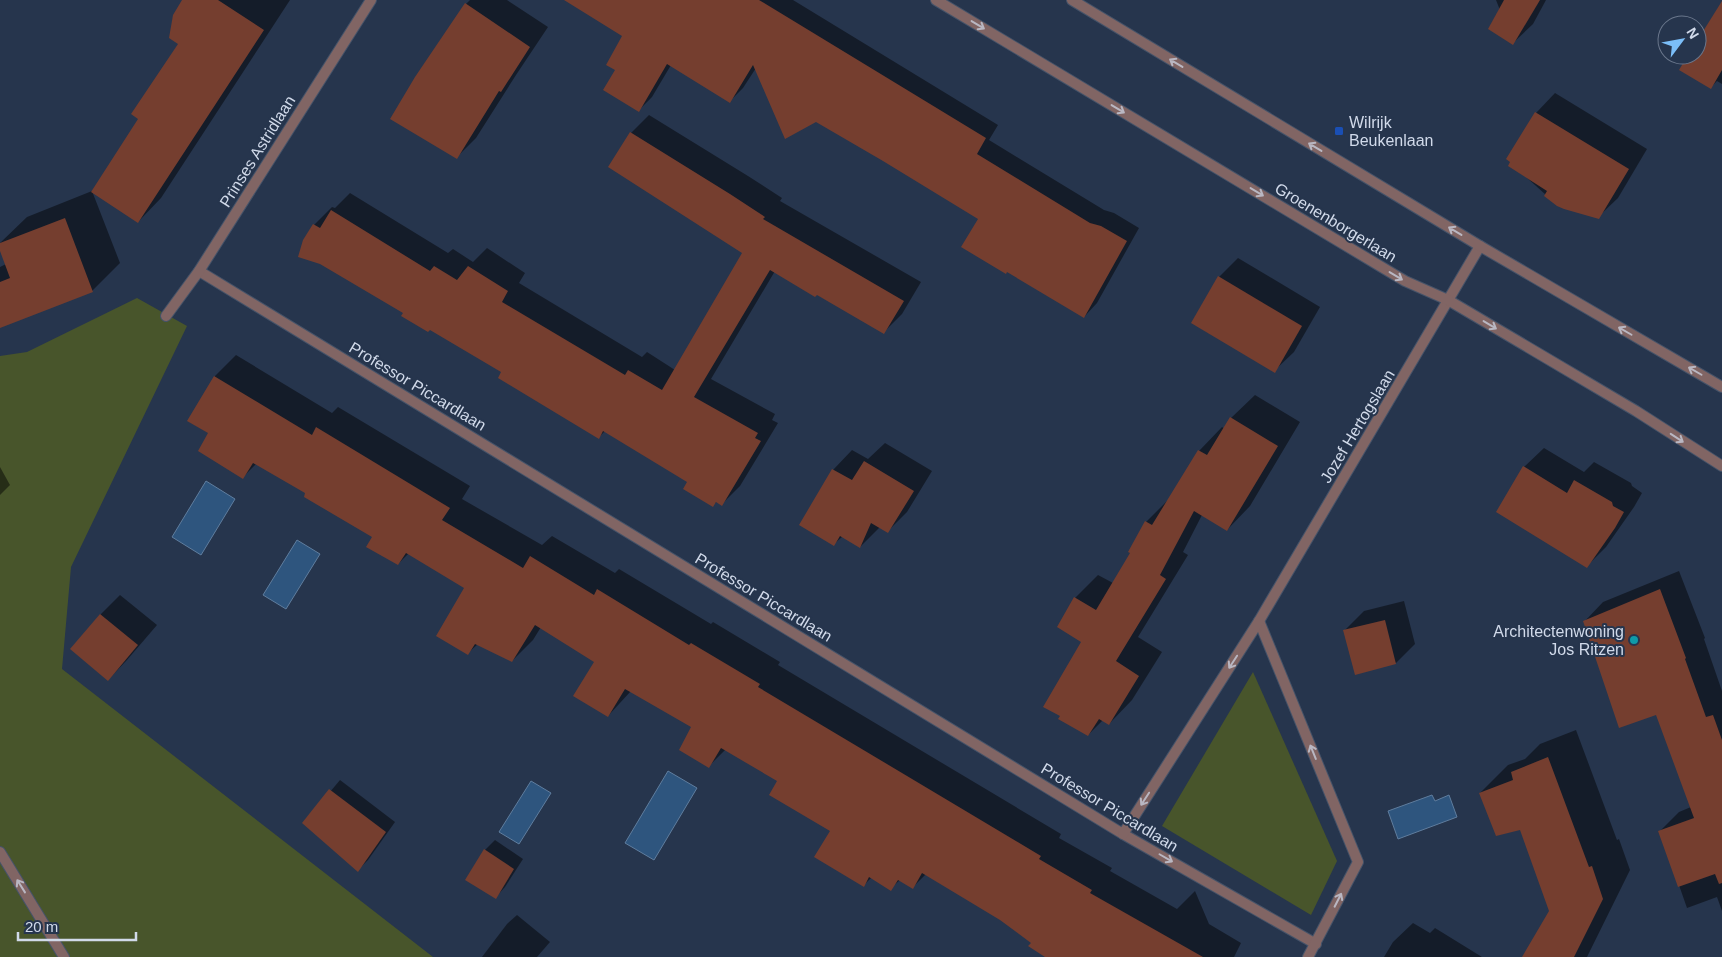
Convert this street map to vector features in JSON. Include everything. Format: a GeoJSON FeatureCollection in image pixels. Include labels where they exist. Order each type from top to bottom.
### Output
{"type":"FeatureCollection","features":[{"type":"Feature","properties":{"kind":"street","name":"Prinses Astridlaan"},"geometry":{"type":"LineString","coordinates":[[166,316],[199,271],[371,0]]}},
{"type":"Feature","properties":{"kind":"street","name":"Groenenborgerlaan"},"geometry":{"type":"LineString","coordinates":[[936,0],[1405,281],[1448,300],[1636,411],[1722,466]]}},
{"type":"Feature","properties":{"kind":"street"},"geometry":{"type":"LineString","coordinates":[[1072,0],[1480,246],[1722,387]]}},
{"type":"Feature","properties":{"kind":"street","name":"Jozef Hertogslaan"},"geometry":{"type":"LineString","coordinates":[[1123,834],[1259,621],[1480,246]]}},
{"type":"Feature","properties":{"kind":"street","name":"Professor Piccardlaan"},"geometry":{"type":"LineString","coordinates":[[199,271],[1123,834],[1316,944]]}},
{"type":"Feature","properties":{"kind":"street"},"geometry":{"type":"LineString","coordinates":[[1259,621],[1358,862],[1308,957]]}},
{"type":"Feature","properties":{"kind":"street"},"geometry":{"type":"LineString","coordinates":[[0,852],[64,957]]}},
{"type":"Feature","properties":{"kind":"green space"},"geometry":{"type":"Polygon","coordinates":[[[137,298],[187,326],[71,567],[62,669],[433,957],[0,957],[0,356],[27,352],[137,298]]]}},
{"type":"Feature","properties":{"kind":"green space"},"geometry":{"type":"Polygon","coordinates":[[[1253,672],[1337,861],[1311,915],[1162,826],[1253,672]]]}},
{"type":"Feature","properties":{"kind":"water"},"geometry":{"type":"Polygon","coordinates":[[[206,481],[235,499],[201,555],[172,537],[206,481]]]}},
{"type":"Feature","properties":{"kind":"water"},"geometry":{"type":"Polygon","coordinates":[[[297,540],[320,554],[286,609],[263,595],[297,540]]]}},
{"type":"Feature","properties":{"kind":"water"},"geometry":{"type":"Polygon","coordinates":[[[668,771],[697,788],[654,860],[625,843],[668,771]]]}},
{"type":"Feature","properties":{"kind":"water"},"geometry":{"type":"Polygon","coordinates":[[[531,781],[551,793],[519,844],[499,832],[531,781]]]}},
{"type":"Feature","properties":{"kind":"water"},"geometry":{"type":"Polygon","coordinates":[[[1432,795],[1435,801],[1449,795],[1457,817],[1398,839],[1388,811],[1432,795]]]}},
{"type":"Feature","properties":{"kind":"building"},"geometry":{"type":"Polygon","coordinates":[[[182,0],[218,0],[264,30],[138,223],[91,192],[138,119],[131,114],[178,44],[169,38],[173,15],[182,0]]]}},
{"type":"Feature","properties":{"kind":"building"},"geometry":{"type":"Polygon","coordinates":[[[564,0],[759,0],[986,138],[977,154],[1090,223],[1101,226],[1127,241],[1084,318],[961,247],[978,219],[883,161],[816,122],[785,139],[753,65],[730,103],[667,64],[639,112],[603,90],[615,70],[606,65],[622,36],[564,0]]]}},
{"type":"Feature","properties":{"kind":"building"},"geometry":{"type":"Polygon","coordinates":[[[1504,0],[1540,0],[1513,45],[1488,29],[1504,0]]]}},
{"type":"Feature","properties":{"kind":"building"},"geometry":{"type":"Polygon","coordinates":[[[1722,1],[1722,70],[1711,89],[1679,70],[1682,65],[1707,65],[1707,25],[1722,1]]]}},
{"type":"Feature","properties":{"kind":"building"},"geometry":{"type":"Polygon","coordinates":[[[465,3],[530,47],[501,92],[499,91],[457,159],[390,119],[415,77],[465,3]]]}},
{"type":"Feature","properties":{"kind":"building"},"geometry":{"type":"Polygon","coordinates":[[[1535,112],[1629,169],[1599,219],[1557,206],[1544,196],[1547,191],[1508,166],[1510,162],[1506,159],[1535,112]]]}},
{"type":"Feature","properties":{"kind":"building"},"geometry":{"type":"Polygon","coordinates":[[[630,132],[730,194],[765,217],[763,219],[904,301],[884,334],[817,295],[815,297],[770,270],[694,397],[758,433],[755,438],[761,441],[722,506],[716,502],[713,507],[683,489],[687,482],[603,431],[599,439],[498,378],[501,372],[430,330],[428,332],[401,316],[403,313],[320,264],[298,257],[303,240],[313,224],[320,228],[331,210],[430,271],[434,266],[457,280],[468,266],[508,291],[502,302],[625,375],[628,370],[662,390],[742,253],[608,167],[630,132]]]}},
{"type":"Feature","properties":{"kind":"building"},"geometry":{"type":"Polygon","coordinates":[[[65,218],[93,292],[0,328],[0,282],[10,278],[0,251],[0,243],[65,218]]]}},
{"type":"Feature","properties":{"kind":"building"},"geometry":{"type":"Polygon","coordinates":[[[1218,276],[1302,326],[1275,373],[1191,323],[1218,276]]]}},
{"type":"Feature","properties":{"kind":"building"},"geometry":{"type":"Polygon","coordinates":[[[214,376],[312,435],[316,427],[450,508],[442,520],[523,568],[530,556],[594,595],[597,589],[689,645],[691,643],[760,684],[758,687],[1041,856],[1039,859],[1092,890],[1090,893],[1203,957],[1045,957],[1028,946],[1031,943],[1000,920],[922,873],[913,889],[898,880],[891,891],[869,877],[864,887],[814,857],[830,831],[769,795],[777,781],[721,748],[709,768],[679,750],[691,727],[625,689],[608,717],[573,696],[594,662],[535,625],[512,662],[475,644],[468,655],[436,636],[464,588],[406,553],[398,565],[366,547],[372,537],[304,497],[305,493],[253,463],[243,479],[198,451],[208,433],[187,421],[214,376]]]}},
{"type":"Feature","properties":{"kind":"building"},"geometry":{"type":"Polygon","coordinates":[[[1230,417],[1278,446],[1227,531],[1194,511],[1160,575],[1166,579],[1116,661],[1139,676],[1109,725],[1099,719],[1088,736],[1058,719],[1060,716],[1043,707],[1081,642],[1057,627],[1074,597],[1096,610],[1130,553],[1128,552],[1145,521],[1152,525],[1198,450],[1207,455],[1230,417]]]}},
{"type":"Feature","properties":{"kind":"building"},"geometry":{"type":"Polygon","coordinates":[[[864,461],[914,491],[888,533],[871,523],[860,548],[840,536],[834,546],[799,525],[832,469],[852,480],[864,461]]]}},
{"type":"Feature","properties":{"kind":"building"},"geometry":{"type":"Polygon","coordinates":[[[1523,466],[1567,493],[1574,480],[1612,502],[1613,506],[1624,512],[1587,568],[1496,512],[1523,466]]]}},
{"type":"Feature","properties":{"kind":"building"},"geometry":{"type":"Polygon","coordinates":[[[1660,589],[1706,717],[1713,715],[1722,740],[1722,883],[1719,884],[1715,874],[1678,887],[1658,831],[1694,818],[1656,715],[1619,728],[1583,621],[1660,589]]]}},
{"type":"Feature","properties":{"kind":"building"},"geometry":{"type":"Polygon","coordinates":[[[100,614],[138,645],[108,681],[70,649],[100,614]]]}},
{"type":"Feature","properties":{"kind":"building"},"geometry":{"type":"Polygon","coordinates":[[[1385,620],[1396,664],[1355,675],[1343,630],[1385,620]]]}},
{"type":"Feature","properties":{"kind":"building"},"geometry":{"type":"Polygon","coordinates":[[[1548,757],[1589,867],[1592,866],[1603,899],[1574,957],[1522,957],[1549,911],[1520,830],[1496,836],[1479,793],[1513,780],[1511,772],[1548,757]]]}},
{"type":"Feature","properties":{"kind":"building"},"geometry":{"type":"Polygon","coordinates":[[[329,789],[386,832],[358,872],[302,823],[329,789]]]}},
{"type":"Feature","properties":{"kind":"building"},"geometry":{"type":"Polygon","coordinates":[[[484,849],[514,869],[496,899],[465,880],[484,849]]]}},
{"type":"Feature","properties":{"kind":"place","name":"Wilrijk Beukenlaan"},"geometry":{"type":"Point","coordinates":[1339,131]}},
{"type":"Feature","properties":{"kind":"place","name":"Architectenwoning Jos Ritzen"},"geometry":{"type":"Point","coordinates":[1634,640]}}]}
